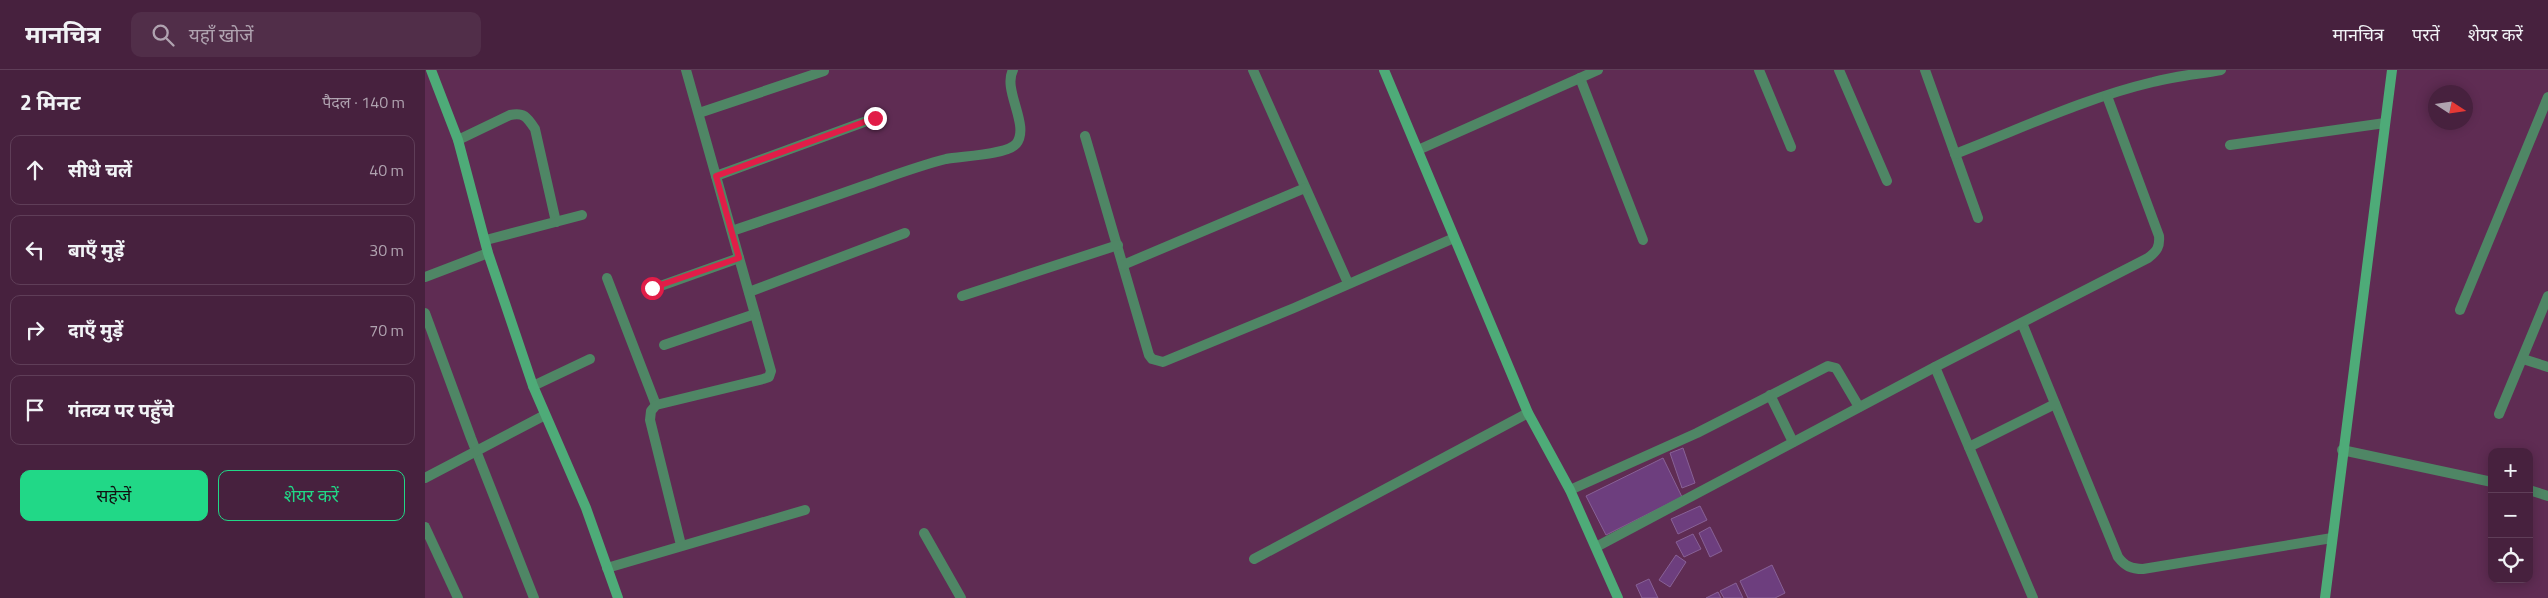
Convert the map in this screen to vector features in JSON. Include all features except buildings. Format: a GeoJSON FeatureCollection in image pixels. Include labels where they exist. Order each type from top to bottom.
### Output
{"type":"FeatureCollection","features":[{"type":"Feature","properties":{"kind":"street"},"geometry":{"type":"LineString","coordinates":[[431,70],[458,140],[489,253],[533,386],[586,508],[618,598]]}},
{"type":"Feature","properties":{"kind":"street"},"geometry":{"type":"LineString","coordinates":[[681,545],[650,420],[651,411],[656,405],[769,376],[771,371],[686,70]]}},
{"type":"Feature","properties":{"kind":"street"},"geometry":{"type":"LineString","coordinates":[[1253,70],[1348,283]]}},
{"type":"Feature","properties":{"kind":"street"},"geometry":{"type":"LineString","coordinates":[[1384,70],[1528,413],[1570,490],[1618,598]]}},
{"type":"Feature","properties":{"kind":"street"},"geometry":{"type":"LineString","coordinates":[[1418,150],[1598,70]]}},
{"type":"Feature","properties":{"kind":"street"},"geometry":{"type":"LineString","coordinates":[[1759,70],[1791,147]]}},
{"type":"Feature","properties":{"kind":"street"},"geometry":{"type":"LineString","coordinates":[[1839,70],[1887,181]]}},
{"type":"Feature","properties":{"kind":"street"},"geometry":{"type":"LineString","coordinates":[[1925,70],[1978,218]]}},
{"type":"Feature","properties":{"kind":"street"},"geometry":{"type":"LineString","coordinates":[[1955,154],[2107,96],[2153,82],[2221,70]]}},
{"type":"Feature","properties":{"kind":"street"},"geometry":{"type":"LineString","coordinates":[[2325,598],[2342,450],[2392,70]]}},
{"type":"Feature","properties":{"kind":"street"},"geometry":{"type":"LineString","coordinates":[[699,113],[824,71]]}},
{"type":"Feature","properties":{"kind":"street"},"geometry":{"type":"LineString","coordinates":[[732,232],[920,167],[964,156],[1007,150],[1016,144],[1020,134],[1011,72]]}},
{"type":"Feature","properties":{"kind":"street"},"geometry":{"type":"LineString","coordinates":[[1580,78],[1643,240]]}},
{"type":"Feature","properties":{"kind":"street"},"geometry":{"type":"LineString","coordinates":[[1595,548],[1859,407],[2157,252],[2160,244],[2159,236],[2107,96]]}},
{"type":"Feature","properties":{"kind":"street"},"geometry":{"type":"LineString","coordinates":[[2460,310],[2548,96]]}},
{"type":"Feature","properties":{"kind":"street"},"geometry":{"type":"LineString","coordinates":[[458,140],[510,115],[519,113],[527,116],[535,128],[557,222]]}},
{"type":"Feature","properties":{"kind":"street"},"geometry":{"type":"LineString","coordinates":[[716,176],[875,118]]}},
{"type":"Feature","properties":{"kind":"street"},"geometry":{"type":"LineString","coordinates":[[2230,145],[2385,123]]}},
{"type":"Feature","properties":{"kind":"street"},"geometry":{"type":"LineString","coordinates":[[1085,136],[1149,355],[1152,359],[1163,362],[1453,238]]}},
{"type":"Feature","properties":{"kind":"street"},"geometry":{"type":"LineString","coordinates":[[1123,265],[1305,188]]}},
{"type":"Feature","properties":{"kind":"street"},"geometry":{"type":"LineString","coordinates":[[486,240],[582,215]]}},
{"type":"Feature","properties":{"kind":"street"},"geometry":{"type":"LineString","coordinates":[[749,292],[905,233]]}},
{"type":"Feature","properties":{"kind":"street"},"geometry":{"type":"LineString","coordinates":[[962,296],[1117,245]]}},
{"type":"Feature","properties":{"kind":"street"},"geometry":{"type":"LineString","coordinates":[[425,278],[489,253]]}},
{"type":"Feature","properties":{"kind":"street"},"geometry":{"type":"LineString","coordinates":[[652,288],[739,258]]}},
{"type":"Feature","properties":{"kind":"street"},"geometry":{"type":"LineString","coordinates":[[607,278],[656,405]]}},
{"type":"Feature","properties":{"kind":"street"},"geometry":{"type":"LineString","coordinates":[[2499,414],[2548,296]]}},
{"type":"Feature","properties":{"kind":"street"},"geometry":{"type":"LineString","coordinates":[[425,313],[476,452],[534,598]]}},
{"type":"Feature","properties":{"kind":"street"},"geometry":{"type":"LineString","coordinates":[[664,345],[755,314]]}},
{"type":"Feature","properties":{"kind":"street"},"geometry":{"type":"LineString","coordinates":[[2022,323],[2118,557],[2124,565],[2133,569],[2143,569],[2332,538]]}},
{"type":"Feature","properties":{"kind":"street"},"geometry":{"type":"LineString","coordinates":[[533,386],[590,359]]}},
{"type":"Feature","properties":{"kind":"street"},"geometry":{"type":"LineString","coordinates":[[2523,359],[2548,367]]}},
{"type":"Feature","properties":{"kind":"street"},"geometry":{"type":"LineString","coordinates":[[1570,490],[1697,433],[1770,395],[1832,366],[1836,368],[1859,407]]}},
{"type":"Feature","properties":{"kind":"street"},"geometry":{"type":"LineString","coordinates":[[1935,367],[2033,598]]}},
{"type":"Feature","properties":{"kind":"street"},"geometry":{"type":"LineString","coordinates":[[1770,395],[1793,442]]}},
{"type":"Feature","properties":{"kind":"street"},"geometry":{"type":"LineString","coordinates":[[1969,447],[2055,404]]}},
{"type":"Feature","properties":{"kind":"street"},"geometry":{"type":"LineString","coordinates":[[1254,559],[1528,413]]}},
{"type":"Feature","properties":{"kind":"street"},"geometry":{"type":"LineString","coordinates":[[425,478],[545,414]]}},
{"type":"Feature","properties":{"kind":"street"},"geometry":{"type":"LineString","coordinates":[[2342,450],[2488,481]]}},
{"type":"Feature","properties":{"kind":"street"},"geometry":{"type":"LineString","coordinates":[[2533,491],[2548,496]]}},
{"type":"Feature","properties":{"kind":"street"},"geometry":{"type":"LineString","coordinates":[[607,568],[805,510]]}},
{"type":"Feature","properties":{"kind":"street"},"geometry":{"type":"LineString","coordinates":[[425,527],[458,598]]}},
{"type":"Feature","properties":{"kind":"street"},"geometry":{"type":"LineString","coordinates":[[924,533],[961,598]]}},
{"type":"Feature","properties":{"kind":"route"},"geometry":{"type":"LineString","coordinates":[[652,288],[739,258],[716,176],[875,118]]}}]}
